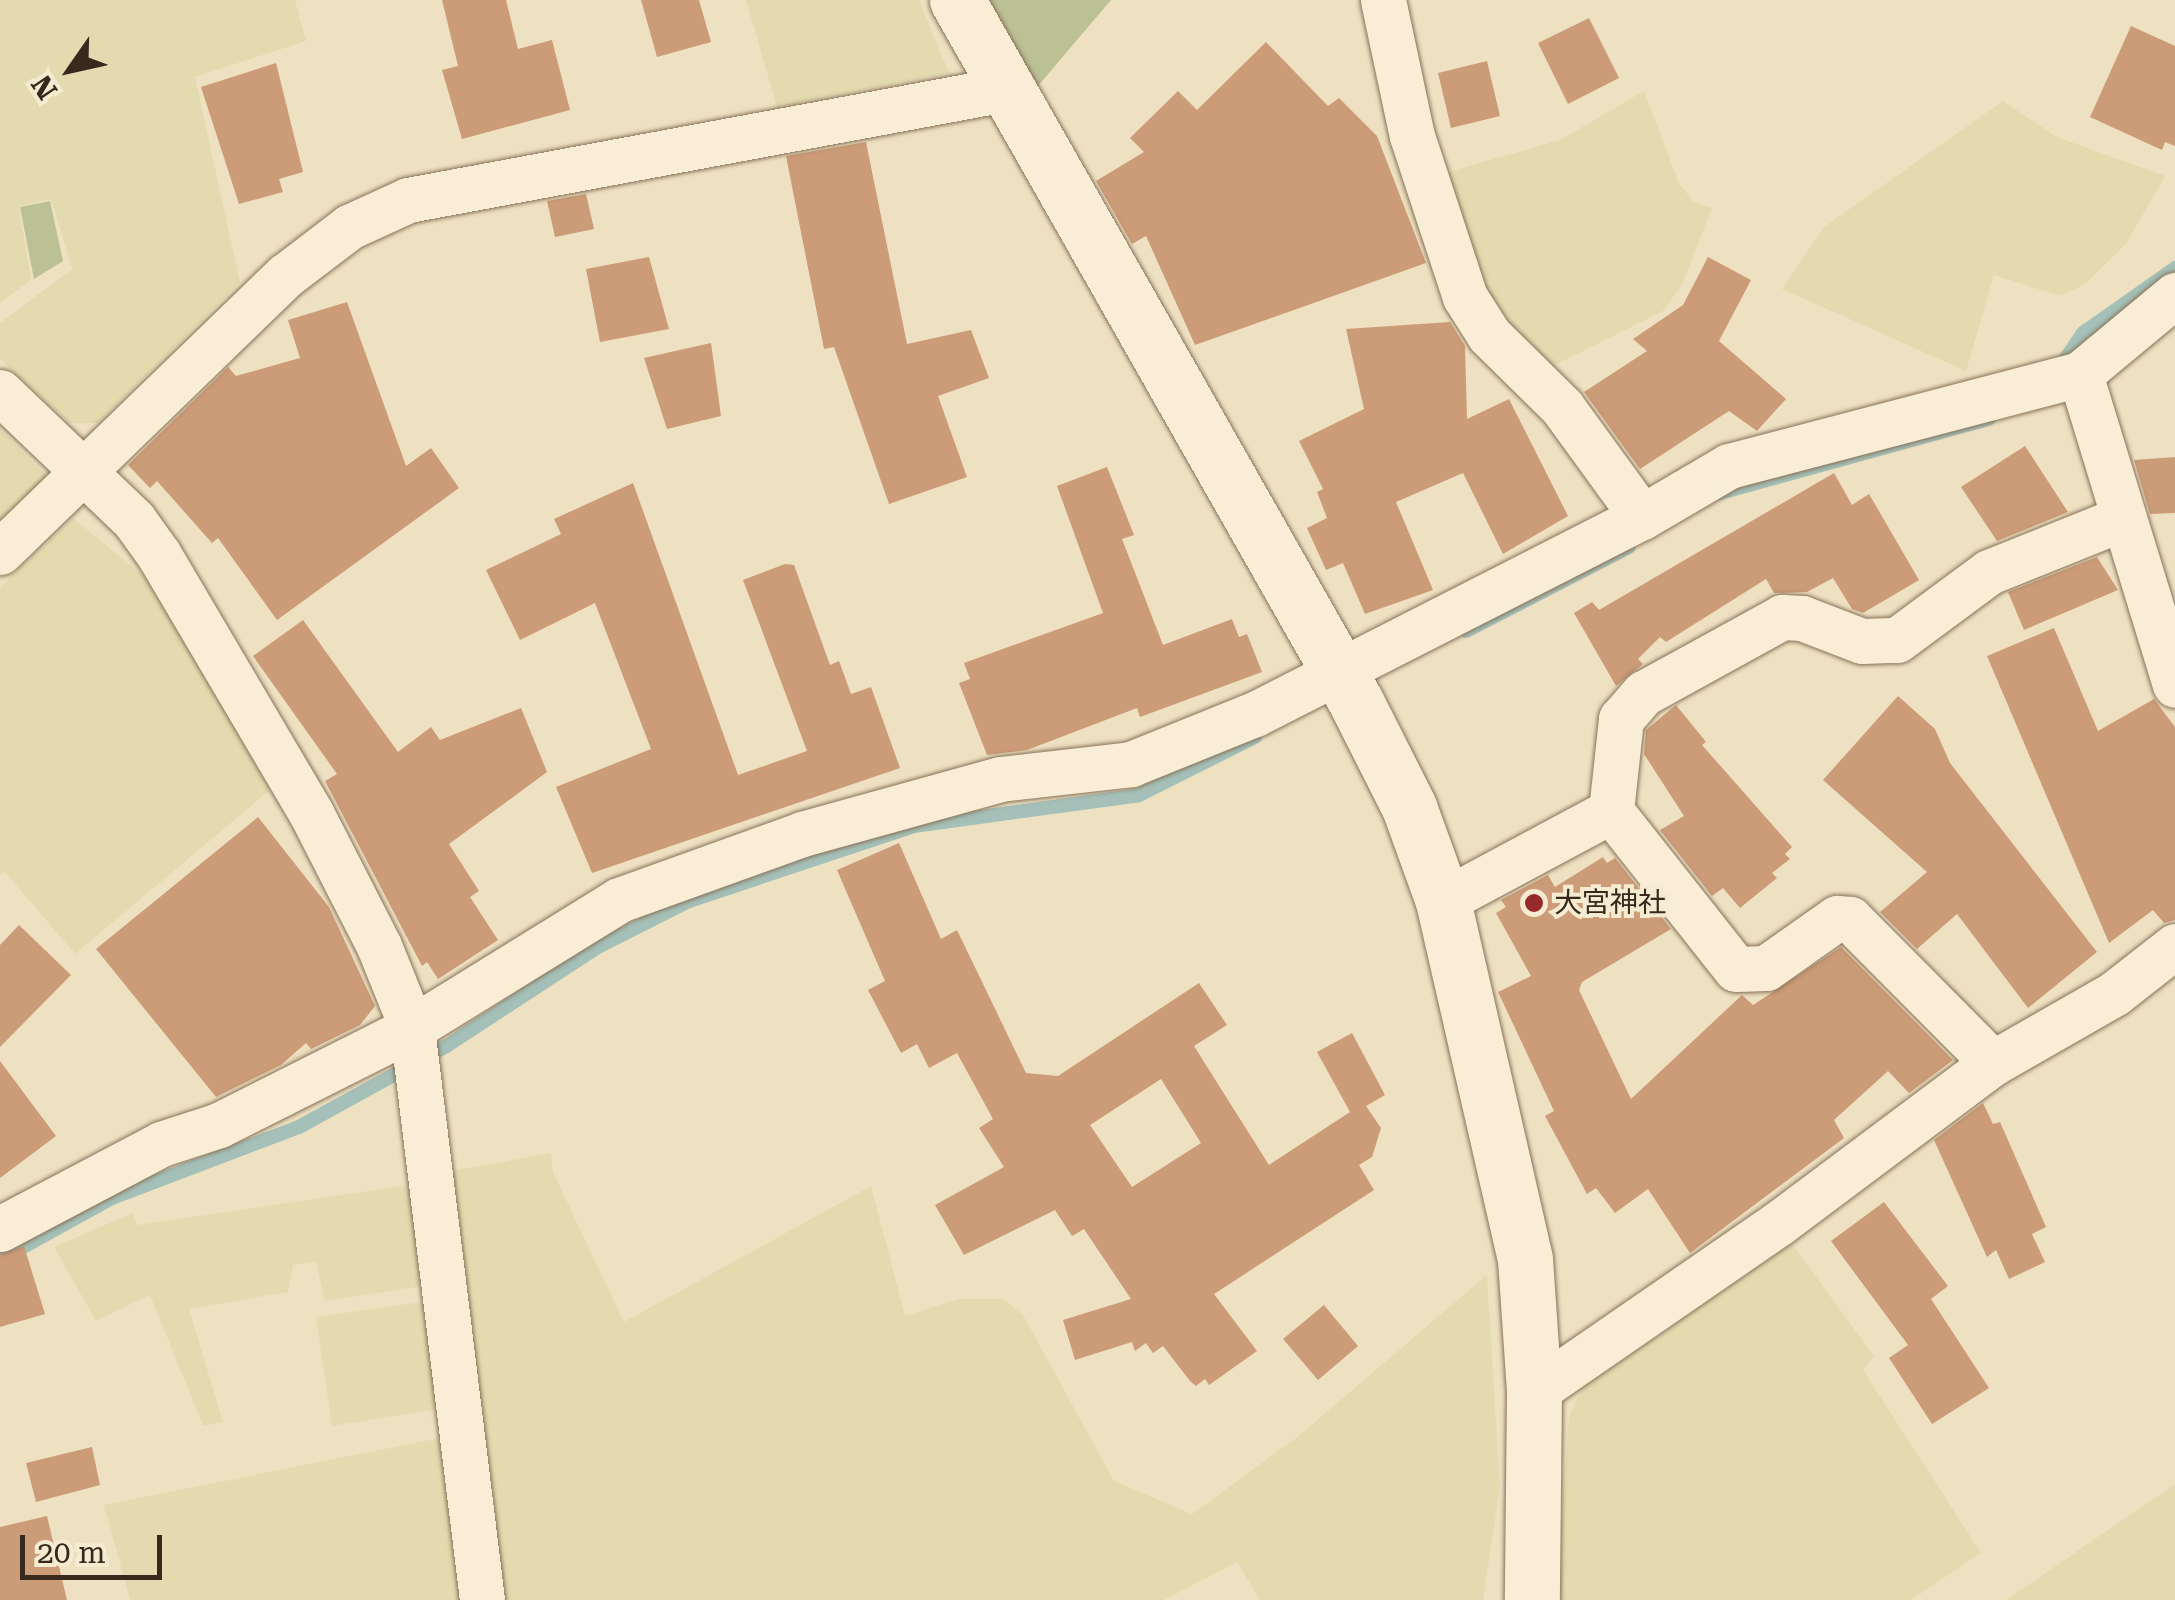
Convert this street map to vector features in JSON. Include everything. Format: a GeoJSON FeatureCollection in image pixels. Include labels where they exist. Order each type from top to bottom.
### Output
{"type":"FeatureCollection","features":[{"type":"Feature","properties":{"kind":"street"},"geometry":{"type":"LineString","coordinates":[[958,0],[1343,681],[1409,807],[1443,901],[1525,1258],[1534,1392],[1532,1600]]}},
{"type":"Feature","properties":{"kind":"street"},"geometry":{"type":"LineString","coordinates":[[1383,0],[1412,136],[1465,297],[1489,335],[1562,407],[1642,518]]}},
{"type":"Feature","properties":{"kind":"street"},"geometry":{"type":"LineString","coordinates":[[0,552],[285,276],[350,227],[408,200],[1005,89]]}},
{"type":"Feature","properties":{"kind":"street"},"geometry":{"type":"LineString","coordinates":[[0,1229],[161,1144],[219,1125],[415,1046],[619,900],[815,830],[1000,779],[1131,764],[1343,681],[1642,518],[1729,466],[2058,380],[2175,295]]}},
{"type":"Feature","properties":{"kind":"street"},"geometry":{"type":"LineString","coordinates":[[2058,380],[2123,518],[2175,685]]}},
{"type":"Feature","properties":{"kind":"street"},"geometry":{"type":"LineString","coordinates":[[0,392],[84,470],[159,555],[302,797],[379,946],[415,1046],[482,1600]]}},
{"type":"Feature","properties":{"kind":"street"},"geometry":{"type":"LineString","coordinates":[[1993,1063],[1850,919],[1837,918],[1766,968],[1736,969],[1611,811],[1621,719],[1644,693],[1782,617],[1802,618],[1862,641],[1897,640],[1988,572],[2123,518]]}},
{"type":"Feature","properties":{"kind":"street"},"geometry":{"type":"LineString","coordinates":[[1443,901],[1611,811]]}},
{"type":"Feature","properties":{"kind":"street"},"geometry":{"type":"LineString","coordinates":[[1534,1392],[1780,1222],[1993,1063],[2114,992],[2175,946]]}},
{"type":"Feature","properties":{"kind":"shaded area"},"geometry":{"type":"Polygon","coordinates":[[[0,0],[295,0],[306,41],[195,77],[240,282],[98,423],[70,423],[0,359],[0,323],[72,269],[51,199],[19,206],[31,280],[0,303],[0,0]]]}},
{"type":"Feature","properties":{"kind":"shaded area"},"geometry":{"type":"Polygon","coordinates":[[[746,0],[919,0],[949,73],[777,107],[746,0]]]}},
{"type":"Feature","properties":{"kind":"shaded area"},"geometry":{"type":"Polygon","coordinates":[[[1644,91],[1679,183],[1693,201],[1712,208],[1682,285],[1663,311],[1543,371],[1498,328],[1444,173],[1560,140],[1644,91]]]}},
{"type":"Feature","properties":{"kind":"shaded area"},"geometry":{"type":"Polygon","coordinates":[[[2003,101],[2057,137],[2165,176],[2126,244],[2085,284],[2061,296],[1994,275],[1966,371],[1782,289],[1824,227],[2003,101]]]}},
{"type":"Feature","properties":{"kind":"shaded area"},"geometry":{"type":"Polygon","coordinates":[[[0,429],[48,477],[0,523],[0,429]]]}},
{"type":"Feature","properties":{"kind":"shaded area"},"geometry":{"type":"Polygon","coordinates":[[[73,518],[153,584],[271,789],[75,954],[5,872],[0,875],[0,587],[73,518]]]}},
{"type":"Feature","properties":{"kind":"shaded area"},"geometry":{"type":"Polygon","coordinates":[[[551,1153],[553,1172],[624,1322],[871,1186],[905,1316],[957,1299],[1003,1299],[1023,1315],[1114,1481],[1192,1514],[1296,1438],[1487,1275],[1500,1487],[1483,1600],[1260,1600],[1237,1562],[1164,1600],[499,1600],[447,1172],[551,1153]]]}},
{"type":"Feature","properties":{"kind":"shaded area"},"geometry":{"type":"Polygon","coordinates":[[[410,1185],[424,1286],[325,1301],[316,1262],[293,1265],[288,1292],[189,1309],[223,1422],[203,1426],[150,1295],[96,1321],[54,1247],[133,1213],[137,1225],[410,1185]]]}},
{"type":"Feature","properties":{"kind":"shaded area"},"geometry":{"type":"Polygon","coordinates":[[[1792,1244],[1874,1356],[1863,1370],[1981,1553],[1911,1600],[1556,1600],[1569,1417],[1582,1388],[1792,1244]]]}},
{"type":"Feature","properties":{"kind":"shaded area"},"geometry":{"type":"Polygon","coordinates":[[[428,1301],[443,1408],[332,1426],[316,1317],[428,1301]]]}},
{"type":"Feature","properties":{"kind":"shaded area"},"geometry":{"type":"Polygon","coordinates":[[[445,1437],[462,1600],[130,1600],[104,1505],[445,1437]]]}},
{"type":"Feature","properties":{"kind":"shaded area"},"geometry":{"type":"Polygon","coordinates":[[[2175,1484],[2175,1600],[2006,1600],[2175,1484]]]}},
{"type":"Feature","properties":{"kind":"green space"},"geometry":{"type":"Polygon","coordinates":[[[985,0],[1111,0],[1037,87],[985,0]]]}},
{"type":"Feature","properties":{"kind":"green space"},"geometry":{"type":"Polygon","coordinates":[[[50,201],[63,261],[34,279],[20,207],[50,201]]]}},
{"type":"Feature","properties":{"kind":"building"},"geometry":{"type":"Polygon","coordinates":[[[442,0],[506,0],[518,49],[552,40],[570,110],[462,139],[442,70],[458,66],[442,0]]]}},
{"type":"Feature","properties":{"kind":"building"},"geometry":{"type":"Polygon","coordinates":[[[641,0],[699,0],[711,42],[657,57],[641,0]]]}},
{"type":"Feature","properties":{"kind":"building"},"geometry":{"type":"Polygon","coordinates":[[[1589,18],[1619,78],[1568,104],[1538,43],[1589,18]]]}},
{"type":"Feature","properties":{"kind":"building"},"geometry":{"type":"Polygon","coordinates":[[[2131,26],[2175,46],[2175,146],[2165,142],[2162,150],[2090,117],[2131,26]]]}},
{"type":"Feature","properties":{"kind":"building"},"geometry":{"type":"Polygon","coordinates":[[[1266,42],[1328,106],[1339,98],[1377,136],[1426,263],[1195,345],[1146,236],[1132,244],[1096,181],[1144,152],[1130,138],[1178,91],[1197,110],[1266,42]]]}},
{"type":"Feature","properties":{"kind":"building"},"geometry":{"type":"Polygon","coordinates":[[[1487,61],[1500,116],[1451,128],[1438,73],[1487,61]]]}},
{"type":"Feature","properties":{"kind":"building"},"geometry":{"type":"Polygon","coordinates":[[[276,63],[303,172],[279,179],[283,192],[239,204],[201,87],[276,63]]]}},
{"type":"Feature","properties":{"kind":"building"},"geometry":{"type":"Polygon","coordinates":[[[866,142],[907,344],[971,330],[989,378],[938,396],[967,477],[889,504],[834,347],[824,349],[786,156],[866,142]]]}},
{"type":"Feature","properties":{"kind":"building"},"geometry":{"type":"Polygon","coordinates":[[[586,194],[594,229],[555,237],[547,201],[586,194]]]}},
{"type":"Feature","properties":{"kind":"building"},"geometry":{"type":"Polygon","coordinates":[[[649,257],[669,329],[600,342],[586,269],[649,257]]]}},
{"type":"Feature","properties":{"kind":"building"},"geometry":{"type":"Polygon","coordinates":[[[1708,257],[1751,280],[1719,341],[1786,399],[1757,431],[1729,411],[1640,469],[1584,392],[1647,351],[1633,339],[1683,305],[1708,257]]]}},
{"type":"Feature","properties":{"kind":"building"},"geometry":{"type":"Polygon","coordinates":[[[347,302],[406,466],[431,448],[459,488],[277,620],[218,538],[212,543],[157,481],[150,488],[128,465],[228,367],[236,376],[300,358],[288,320],[347,302]]]}},
{"type":"Feature","properties":{"kind":"building"},"geometry":{"type":"Polygon","coordinates":[[[1450,322],[1465,346],[1467,419],[1509,399],[1568,516],[1503,554],[1463,473],[1396,502],[1433,590],[1365,614],[1343,563],[1326,570],[1307,528],[1327,518],[1317,492],[1323,489],[1299,441],[1364,409],[1346,329],[1450,322]]]}},
{"type":"Feature","properties":{"kind":"building"},"geometry":{"type":"Polygon","coordinates":[[[711,343],[721,416],[667,429],[644,358],[711,343]]]}},
{"type":"Feature","properties":{"kind":"building"},"geometry":{"type":"Polygon","coordinates":[[[2025,446],[2068,512],[1997,541],[1961,487],[2025,446]]]}},
{"type":"Feature","properties":{"kind":"building"},"geometry":{"type":"Polygon","coordinates":[[[2175,457],[2175,513],[2150,514],[2134,460],[2175,457]]]}},
{"type":"Feature","properties":{"kind":"building"},"geometry":{"type":"Polygon","coordinates":[[[1107,467],[1134,535],[1122,539],[1163,645],[1232,619],[1239,637],[1247,634],[1262,672],[1140,717],[1137,708],[1027,750],[987,755],[959,683],[970,679],[964,663],[1103,613],[1057,486],[1107,467]]]}},
{"type":"Feature","properties":{"kind":"building"},"geometry":{"type":"Polygon","coordinates":[[[1834,473],[1852,505],[1869,494],[1919,580],[1863,613],[1852,609],[1833,578],[1807,592],[1774,593],[1766,579],[1666,642],[1660,637],[1638,659],[1643,664],[1616,686],[1574,613],[1592,602],[1599,610],[1834,473]]]}},
{"type":"Feature","properties":{"kind":"building"},"geometry":{"type":"Polygon","coordinates":[[[633,483],[738,775],[807,751],[743,580],[785,564],[794,565],[830,665],[839,661],[851,694],[871,687],[900,768],[592,873],[556,787],[651,749],[595,603],[520,640],[486,570],[561,534],[554,519],[633,483]]]}},
{"type":"Feature","properties":{"kind":"building"},"geometry":{"type":"Polygon","coordinates":[[[2097,557],[2118,590],[2024,630],[2008,592],[2097,557]]]}},
{"type":"Feature","properties":{"kind":"building"},"geometry":{"type":"Polygon","coordinates":[[[303,620],[398,752],[431,727],[440,740],[521,708],[547,772],[449,844],[479,891],[470,897],[498,940],[438,979],[427,962],[422,966],[325,781],[337,774],[253,656],[303,620]]]}},
{"type":"Feature","properties":{"kind":"building"},"geometry":{"type":"Polygon","coordinates":[[[2054,628],[2098,731],[2154,699],[2175,727],[2175,920],[2164,923],[2153,910],[2109,943],[1987,656],[2054,628]]]}},
{"type":"Feature","properties":{"kind":"building"},"geometry":{"type":"Polygon","coordinates":[[[1898,696],[1935,729],[1950,763],[2097,952],[2028,1008],[1957,914],[1917,949],[1880,912],[1927,872],[1823,780],[1898,696]]]}},
{"type":"Feature","properties":{"kind":"building"},"geometry":{"type":"Polygon","coordinates":[[[1676,705],[1706,742],[1702,745],[1792,847],[1785,854],[1790,859],[1772,873],[1777,878],[1740,908],[1723,888],[1712,896],[1660,830],[1684,816],[1644,754],[1646,730],[1676,705]]]}},
{"type":"Feature","properties":{"kind":"building"},"geometry":{"type":"Polygon","coordinates":[[[258,817],[329,907],[375,1006],[360,1025],[311,1049],[306,1043],[281,1065],[216,1097],[96,949],[258,817]]]}},
{"type":"Feature","properties":{"kind":"building"},"geometry":{"type":"Polygon","coordinates":[[[899,843],[941,939],[957,930],[1026,1073],[1058,1076],[1199,983],[1227,1025],[1194,1046],[1269,1165],[1350,1112],[1317,1052],[1352,1033],[1385,1095],[1366,1106],[1381,1128],[1372,1157],[1359,1165],[1374,1190],[1214,1294],[1257,1351],[1209,1385],[1205,1379],[1196,1386],[1163,1346],[1153,1353],[1146,1343],[1135,1351],[1132,1342],[1075,1360],[1063,1320],[1131,1299],[1084,1229],[1072,1236],[1055,1210],[964,1255],[935,1205],[1004,1167],[979,1128],[993,1119],[957,1053],[929,1068],[917,1044],[901,1053],[868,990],[885,981],[837,870],[899,843]],[[1161,1079],[1090,1125],[1132,1187],[1201,1143],[1161,1079]]]}},
{"type":"Feature","properties":{"kind":"building"},"geometry":{"type":"Polygon","coordinates":[[[1603,857],[1607,863],[1615,858],[1671,929],[1582,982],[1579,990],[1631,1099],[1742,995],[1753,1005],[1841,947],[1953,1060],[1909,1093],[1888,1071],[1834,1120],[1844,1138],[1690,1253],[1648,1189],[1615,1213],[1596,1188],[1587,1194],[1545,1116],[1554,1111],[1498,992],[1531,976],[1496,913],[1506,907],[1501,900],[1548,875],[1555,887],[1603,857]]]}},
{"type":"Feature","properties":{"kind":"building"},"geometry":{"type":"Polygon","coordinates":[[[19,925],[71,975],[0,1047],[0,945],[19,925]]]}},
{"type":"Feature","properties":{"kind":"building"},"geometry":{"type":"Polygon","coordinates":[[[0,1061],[56,1136],[0,1178],[0,1061]]]}},
{"type":"Feature","properties":{"kind":"building"},"geometry":{"type":"Polygon","coordinates":[[[1983,1103],[1993,1124],[2000,1122],[2046,1227],[2032,1234],[2045,1262],[2009,1279],[1996,1250],[1987,1257],[1934,1140],[1983,1103]]]}},
{"type":"Feature","properties":{"kind":"building"},"geometry":{"type":"Polygon","coordinates":[[[1884,1202],[1948,1286],[1931,1299],[1989,1388],[1932,1424],[1889,1358],[1908,1345],[1831,1241],[1884,1202]]]}},
{"type":"Feature","properties":{"kind":"building"},"geometry":{"type":"Polygon","coordinates":[[[24,1246],[45,1314],[0,1327],[0,1255],[24,1246]]]}},
{"type":"Feature","properties":{"kind":"building"},"geometry":{"type":"Polygon","coordinates":[[[1324,1305],[1358,1346],[1318,1380],[1283,1339],[1324,1305]]]}},
{"type":"Feature","properties":{"kind":"building"},"geometry":{"type":"Polygon","coordinates":[[[92,1447],[100,1485],[36,1502],[26,1463],[92,1447]]]}},
{"type":"Feature","properties":{"kind":"building"},"geometry":{"type":"Polygon","coordinates":[[[47,1516],[67,1600],[0,1600],[0,1527],[47,1516]]]}},
{"type":"Feature","properties":{"kind":"waterway"},"geometry":{"type":"LineString","coordinates":[[2060,367],[2083,333],[2175,268]]}},
{"type":"Feature","properties":{"kind":"waterway"},"geometry":{"type":"LineString","coordinates":[[1716,494],[1989,419]]}},
{"type":"Feature","properties":{"kind":"waterway"},"geometry":{"type":"LineString","coordinates":[[1466,631],[1629,547]]}},
{"type":"Feature","properties":{"kind":"waterway"},"geometry":{"type":"LineString","coordinates":[[0,1260],[112,1198],[299,1127],[448,1045],[596,948],[689,901],[914,826],[1139,795],[1255,737]]}},
{"type":"Feature","properties":{"kind":"place","name":"大宮神社"},"geometry":{"type":"Point","coordinates":[1534,903]}}]}
